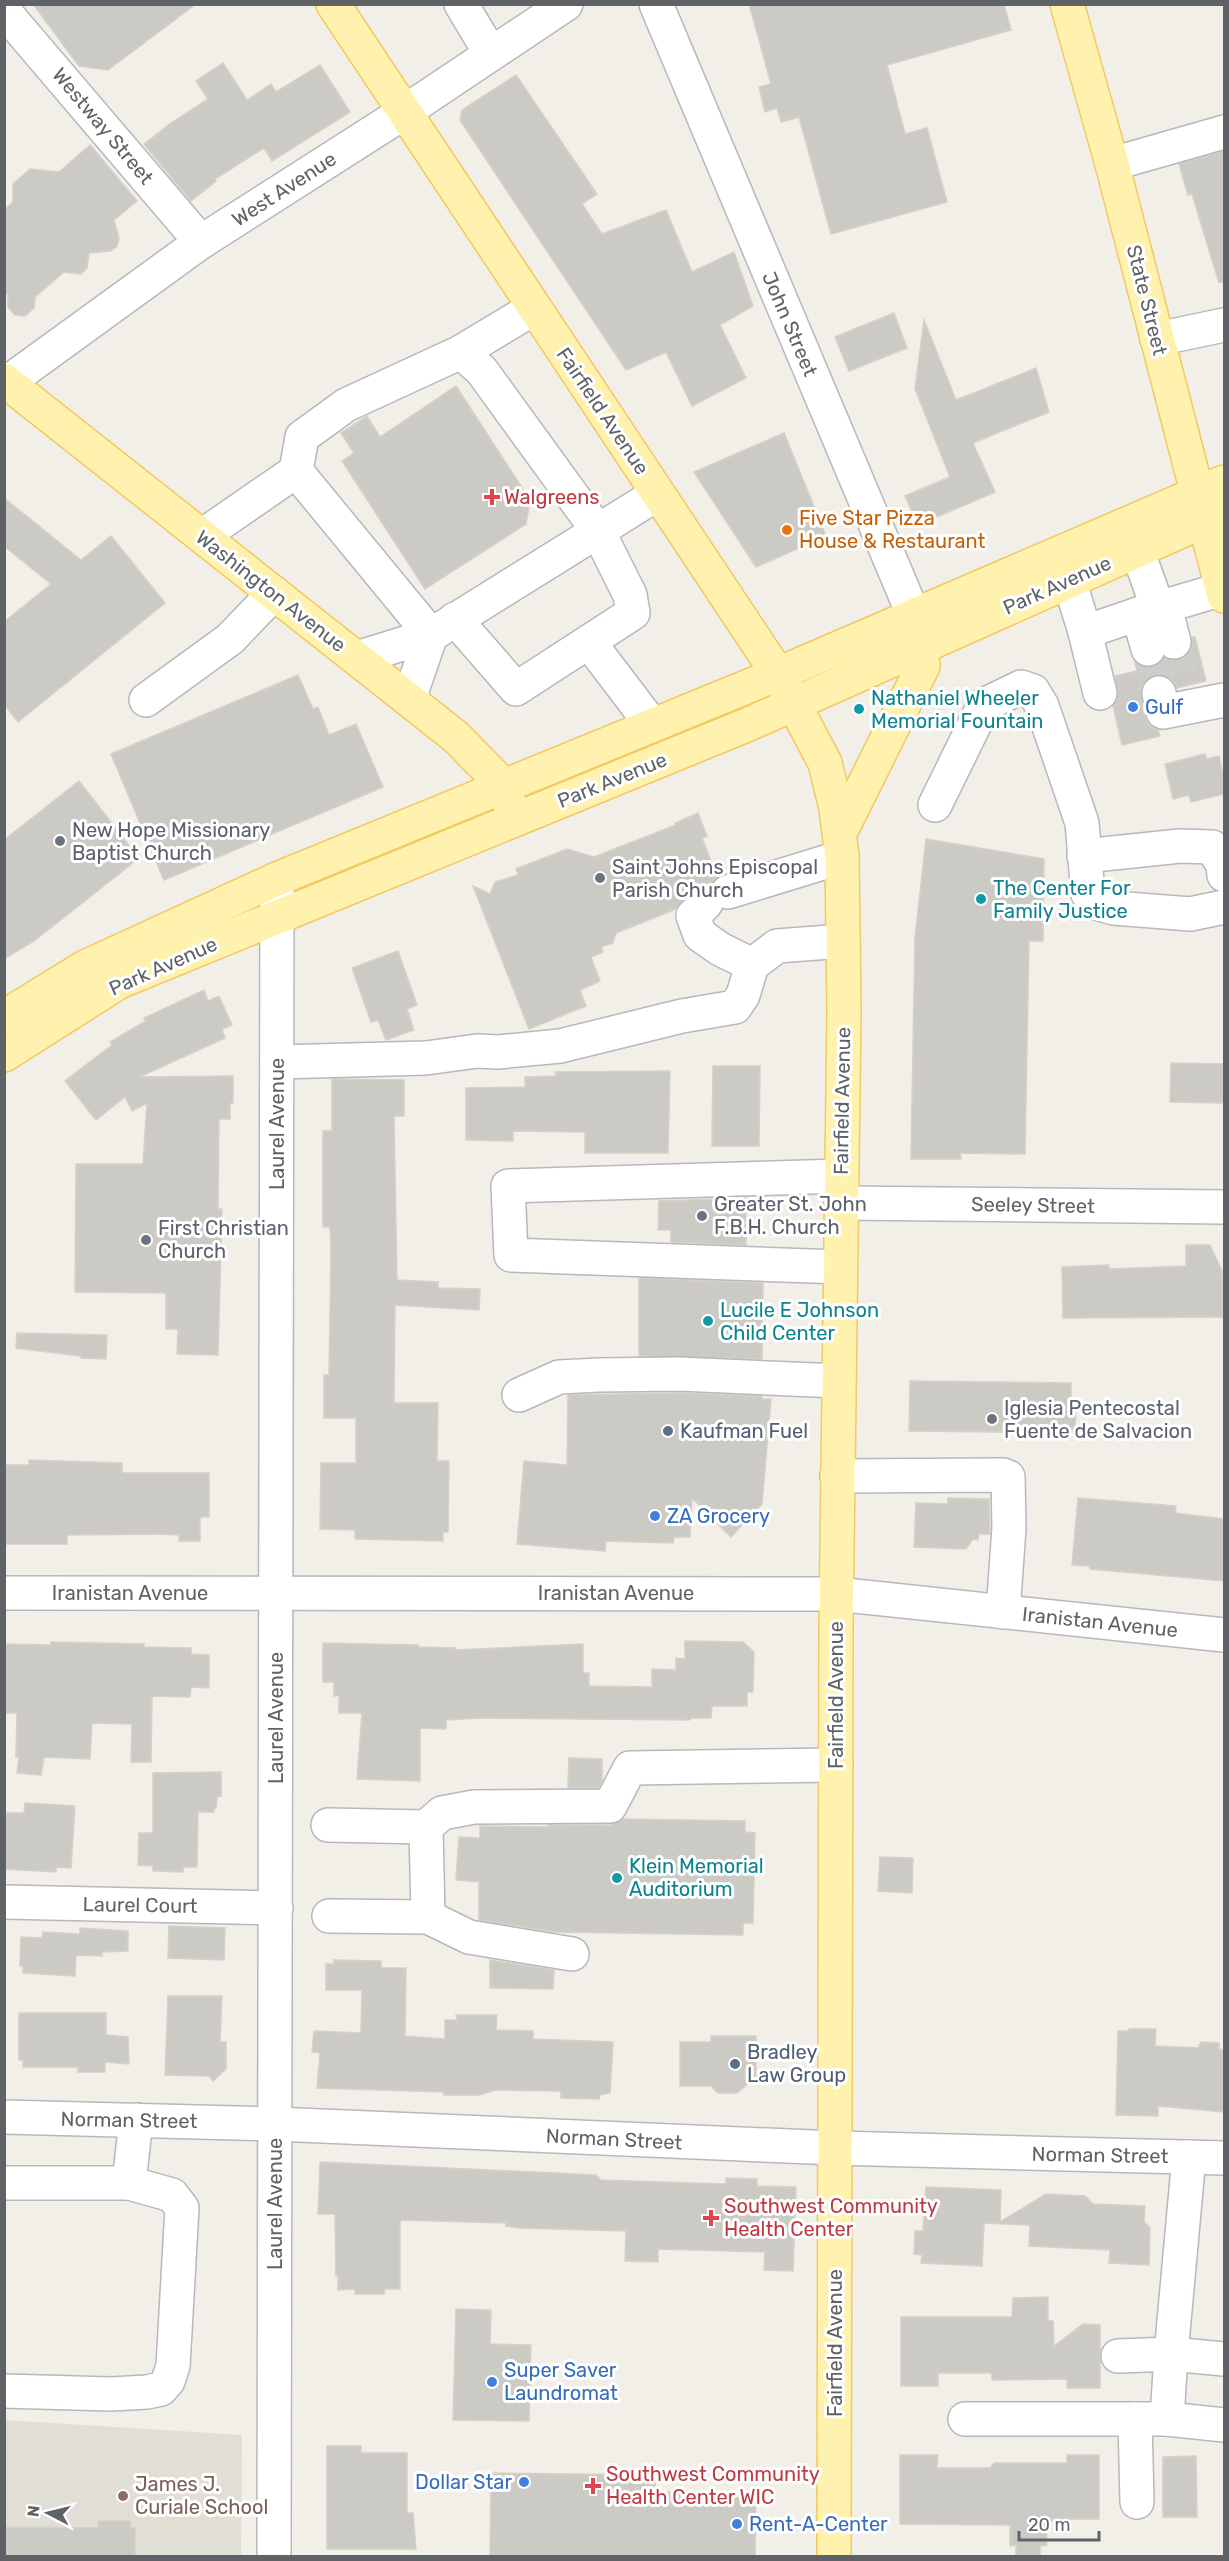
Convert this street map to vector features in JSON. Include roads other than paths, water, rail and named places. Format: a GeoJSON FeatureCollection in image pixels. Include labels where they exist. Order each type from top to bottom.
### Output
{"type":"FeatureCollection","features":[{"type":"Feature","properties":{"kind":"main road","name":"Fairfield Avenue"},"geometry":{"type":"LineString","coordinates":[[333,4],[403,113],[778,674],[796,704],[825,763],[841,845],[843,941],[836,1594],[834,2556]]}},
{"type":"Feature","properties":{"kind":"main road","name":"State Street"},"geometry":{"type":"LineString","coordinates":[[1067,4],[1112,164],[1157,339],[1212,502],[1224,592]]}},
{"type":"Feature","properties":{"kind":"main road","name":"Washington Avenue"},"geometry":{"type":"LineString","coordinates":[[6,381],[456,737],[503,785],[516,820]]}},
{"type":"Feature","properties":{"kind":"main road","name":"Park Avenue"},"geometry":{"type":"LineString","coordinates":[[4,1055],[118,982],[796,704],[917,631],[1212,502]]}},
{"type":"Feature","properties":{"kind":"main road","name":"Park Avenue"},"geometry":{"type":"LineString","coordinates":[[4,1017],[85,967],[277,879],[778,674],[917,631],[1069,580],[1137,550],[1212,502]]}},
{"type":"Feature","properties":{"kind":"main road","name":"Fairfield Avenue"},"geometry":{"type":"LineString","coordinates":[[841,845],[923,666],[917,631]]}},
{"type":"Feature","properties":{"kind":"street"},"geometry":{"type":"LineString","coordinates":[[461,4],[491,54]]}},
{"type":"Feature","properties":{"kind":"street","name":"West Avenue"},"geometry":{"type":"LineString","coordinates":[[6,381],[201,242],[403,113],[566,4]]}},
{"type":"Feature","properties":{"kind":"street","name":"John Street"},"geometry":{"type":"LineString","coordinates":[[656,4],[917,631]]}},
{"type":"Feature","properties":{"kind":"street","name":"Westway Street"},"geometry":{"type":"LineString","coordinates":[[4,10],[201,242]]}},
{"type":"Feature","properties":{"kind":"street"},"geometry":{"type":"LineString","coordinates":[[1112,164],[1224,132]]}},
{"type":"Feature","properties":{"kind":"street"},"geometry":{"type":"LineString","coordinates":[[202,536],[296,471],[302,437],[346,405],[461,352],[534,308]]}},
{"type":"Feature","properties":{"kind":"street"},"geometry":{"type":"LineString","coordinates":[[1157,339],[1224,325]]}},
{"type":"Feature","properties":{"kind":"street"},"geometry":{"type":"LineString","coordinates":[[296,471],[443,627],[516,688],[633,613],[630,595],[598,531],[482,371],[461,352]]}},
{"type":"Feature","properties":{"kind":"street"},"geometry":{"type":"LineString","coordinates":[[357,658],[443,627],[657,494]]}},
{"type":"Feature","properties":{"kind":"street"},"geometry":{"type":"LineString","coordinates":[[1137,550],[1154,609],[1161,645]]}},
{"type":"Feature","properties":{"kind":"street"},"geometry":{"type":"LineString","coordinates":[[1069,580],[1100,693]]}},
{"type":"Feature","properties":{"kind":"street"},"geometry":{"type":"LineString","coordinates":[[1085,632],[1154,609],[1224,592]]}},
{"type":"Feature","properties":{"kind":"street"},"geometry":{"type":"LineString","coordinates":[[146,700],[230,639],[274,593]]}},
{"type":"Feature","properties":{"kind":"street"},"geometry":{"type":"LineString","coordinates":[[409,699],[443,627]]}},
{"type":"Feature","properties":{"kind":"street"},"geometry":{"type":"LineString","coordinates":[[589,642],[652,725]]}},
{"type":"Feature","properties":{"kind":"street"},"geometry":{"type":"LineString","coordinates":[[935,805],[984,705],[1021,687],[1033,691],[1042,706],[1082,823],[1088,894],[1096,903],[1114,908],[1191,914],[1224,908]]}},
{"type":"Feature","properties":{"kind":"street"},"geometry":{"type":"LineString","coordinates":[[1176,696],[1224,700]]}},
{"type":"Feature","properties":{"kind":"street"},"geometry":{"type":"LineString","coordinates":[[752,965],[699,936],[693,916],[717,898],[841,845]]}},
{"type":"Feature","properties":{"kind":"street"},"geometry":{"type":"LineString","coordinates":[[1084,856],[1180,846],[1212,848],[1223,865],[1224,875]]}},
{"type":"Feature","properties":{"kind":"street","name":"Laurel Avenue"},"geometry":{"type":"LineString","coordinates":[[274,2556],[277,879]]}},
{"type":"Feature","properties":{"kind":"street"},"geometry":{"type":"LineString","coordinates":[[277,1062],[426,1058],[477,1051],[498,1052],[560,1046],[682,1016],[735,1007],[743,995],[752,965],[777,946],[843,941]]}},
{"type":"Feature","properties":{"kind":"street","name":"Seeley Street"},"geometry":{"type":"LineString","coordinates":[[840,1267],[511,1255],[508,1186],[841,1190],[1224,1207]]}},
{"type":"Feature","properties":{"kind":"street"},"geometry":{"type":"LineString","coordinates":[[519,1395],[559,1377],[599,1375],[679,1374],[838,1381]]}},
{"type":"Feature","properties":{"kind":"street"},"geometry":{"type":"LineString","coordinates":[[837,1476],[1003,1475],[1008,1477],[1009,1528],[1003,1612]]}},
{"type":"Feature","properties":{"kind":"street","name":"Iranistan Avenue"},"geometry":{"type":"LineString","coordinates":[[4,1593],[836,1594],[1224,1635]]}},
{"type":"Feature","properties":{"kind":"street"},"geometry":{"type":"LineString","coordinates":[[328,1825],[426,1827],[442,1814],[474,1807],[610,1806],[630,1768],[836,1765]]}},
{"type":"Feature","properties":{"kind":"street"},"geometry":{"type":"LineString","coordinates":[[426,1827],[428,1917]]}},
{"type":"Feature","properties":{"kind":"street","name":"Laurel Court"},"geometry":{"type":"LineString","coordinates":[[4,1902],[276,1908]]}},
{"type":"Feature","properties":{"kind":"street"},"geometry":{"type":"LineString","coordinates":[[329,1916],[428,1917],[469,1937],[572,1954]]}},
{"type":"Feature","properties":{"kind":"street","name":"Norman Street"},"geometry":{"type":"LineString","coordinates":[[4,2117],[274,2124],[835,2148],[1224,2158]]}},
{"type":"Feature","properties":{"kind":"street"},"geometry":{"type":"LineString","coordinates":[[129,2183],[136,2120]]}},
{"type":"Feature","properties":{"kind":"street"},"geometry":{"type":"LineString","coordinates":[[1167,2419],[1189,2157]]}},
{"type":"Feature","properties":{"kind":"street"},"geometry":{"type":"LineString","coordinates":[[4,2183],[129,2183],[172,2195],[182,2208],[173,2366],[168,2381],[161,2389],[111,2394],[4,2391]]}},
{"type":"Feature","properties":{"kind":"street"},"geometry":{"type":"LineString","coordinates":[[1118,2356],[1171,2354],[1224,2359]]}},
{"type":"Feature","properties":{"kind":"street"},"geometry":{"type":"LineString","coordinates":[[965,2419],[1167,2419],[1224,2425]]}},
{"type":"Feature","properties":{"kind":"street"},"geometry":{"type":"LineString","coordinates":[[1135,2419],[1137,2502]]}},
{"type":"Feature","properties":{"kind":"tunnel"},"geometry":{"type":"LineString","coordinates":[[1174,642],[1183,686]]}},
{"type":"Feature","properties":{"kind":"tunnel"},"geometry":{"type":"LineString","coordinates":[[1148,649],[1159,693]]}},
{"type":"Feature","properties":{"kind":"place","name":"Walgreens"},"geometry":{"type":"Point","coordinates":[492,497]}},
{"type":"Feature","properties":{"kind":"place","name":"Five Star Pizza House & Restaurant"},"geometry":{"type":"Point","coordinates":[787,530]}},
{"type":"Feature","properties":{"kind":"place","name":"Gulf"},"geometry":{"type":"Point","coordinates":[1133,707]}},
{"type":"Feature","properties":{"kind":"place","name":"Nathaniel Wheeler Memorial Fountain"},"geometry":{"type":"Point","coordinates":[859,709]}},
{"type":"Feature","properties":{"kind":"place","name":"New Hope Missionary Baptist Church"},"geometry":{"type":"Point","coordinates":[60,841]}},
{"type":"Feature","properties":{"kind":"place","name":"Saint Johns Episcopal Parish Church"},"geometry":{"type":"Point","coordinates":[600,878]}},
{"type":"Feature","properties":{"kind":"place","name":"The Center For Family Justice"},"geometry":{"type":"Point","coordinates":[981,899]}},
{"type":"Feature","properties":{"kind":"place","name":"Greater St. John F.B.H. Church"},"geometry":{"type":"Point","coordinates":[702,1216]}},
{"type":"Feature","properties":{"kind":"place","name":"First Christian Church"},"geometry":{"type":"Point","coordinates":[146,1240]}},
{"type":"Feature","properties":{"kind":"place","name":"Lucile E Johnson Child Center"},"geometry":{"type":"Point","coordinates":[708,1321]}},
{"type":"Feature","properties":{"kind":"place","name":"Iglesia Pentecostal Fuente de Salvacion"},"geometry":{"type":"Point","coordinates":[992,1419]}},
{"type":"Feature","properties":{"kind":"place","name":"Kaufman Fuel"},"geometry":{"type":"Point","coordinates":[668,1431]}},
{"type":"Feature","properties":{"kind":"place","name":"ZA Grocery"},"geometry":{"type":"Point","coordinates":[655,1516]}},
{"type":"Feature","properties":{"kind":"place","name":"Klein Memorial Auditorium"},"geometry":{"type":"Point","coordinates":[617,1878]}},
{"type":"Feature","properties":{"kind":"place","name":"Bradley Law Group"},"geometry":{"type":"Point","coordinates":[735,2064]}},
{"type":"Feature","properties":{"kind":"place","name":"Southwest Community Health Center"},"geometry":{"type":"Point","coordinates":[711,2218]}},
{"type":"Feature","properties":{"kind":"place","name":"Super Saver Laundromat"},"geometry":{"type":"Point","coordinates":[492,2382]}},
{"type":"Feature","properties":{"kind":"place","name":"Dollar Star"},"geometry":{"type":"Point","coordinates":[524,2482]}},
{"type":"Feature","properties":{"kind":"place","name":"Southwest Community Health Center WIC"},"geometry":{"type":"Point","coordinates":[593,2486]}},
{"type":"Feature","properties":{"kind":"place","name":"James J. Curiale School"},"geometry":{"type":"Point","coordinates":[123,2496]}},
{"type":"Feature","properties":{"kind":"place","name":"Rent-A-Center"},"geometry":{"type":"Point","coordinates":[737,2524]}}]}
